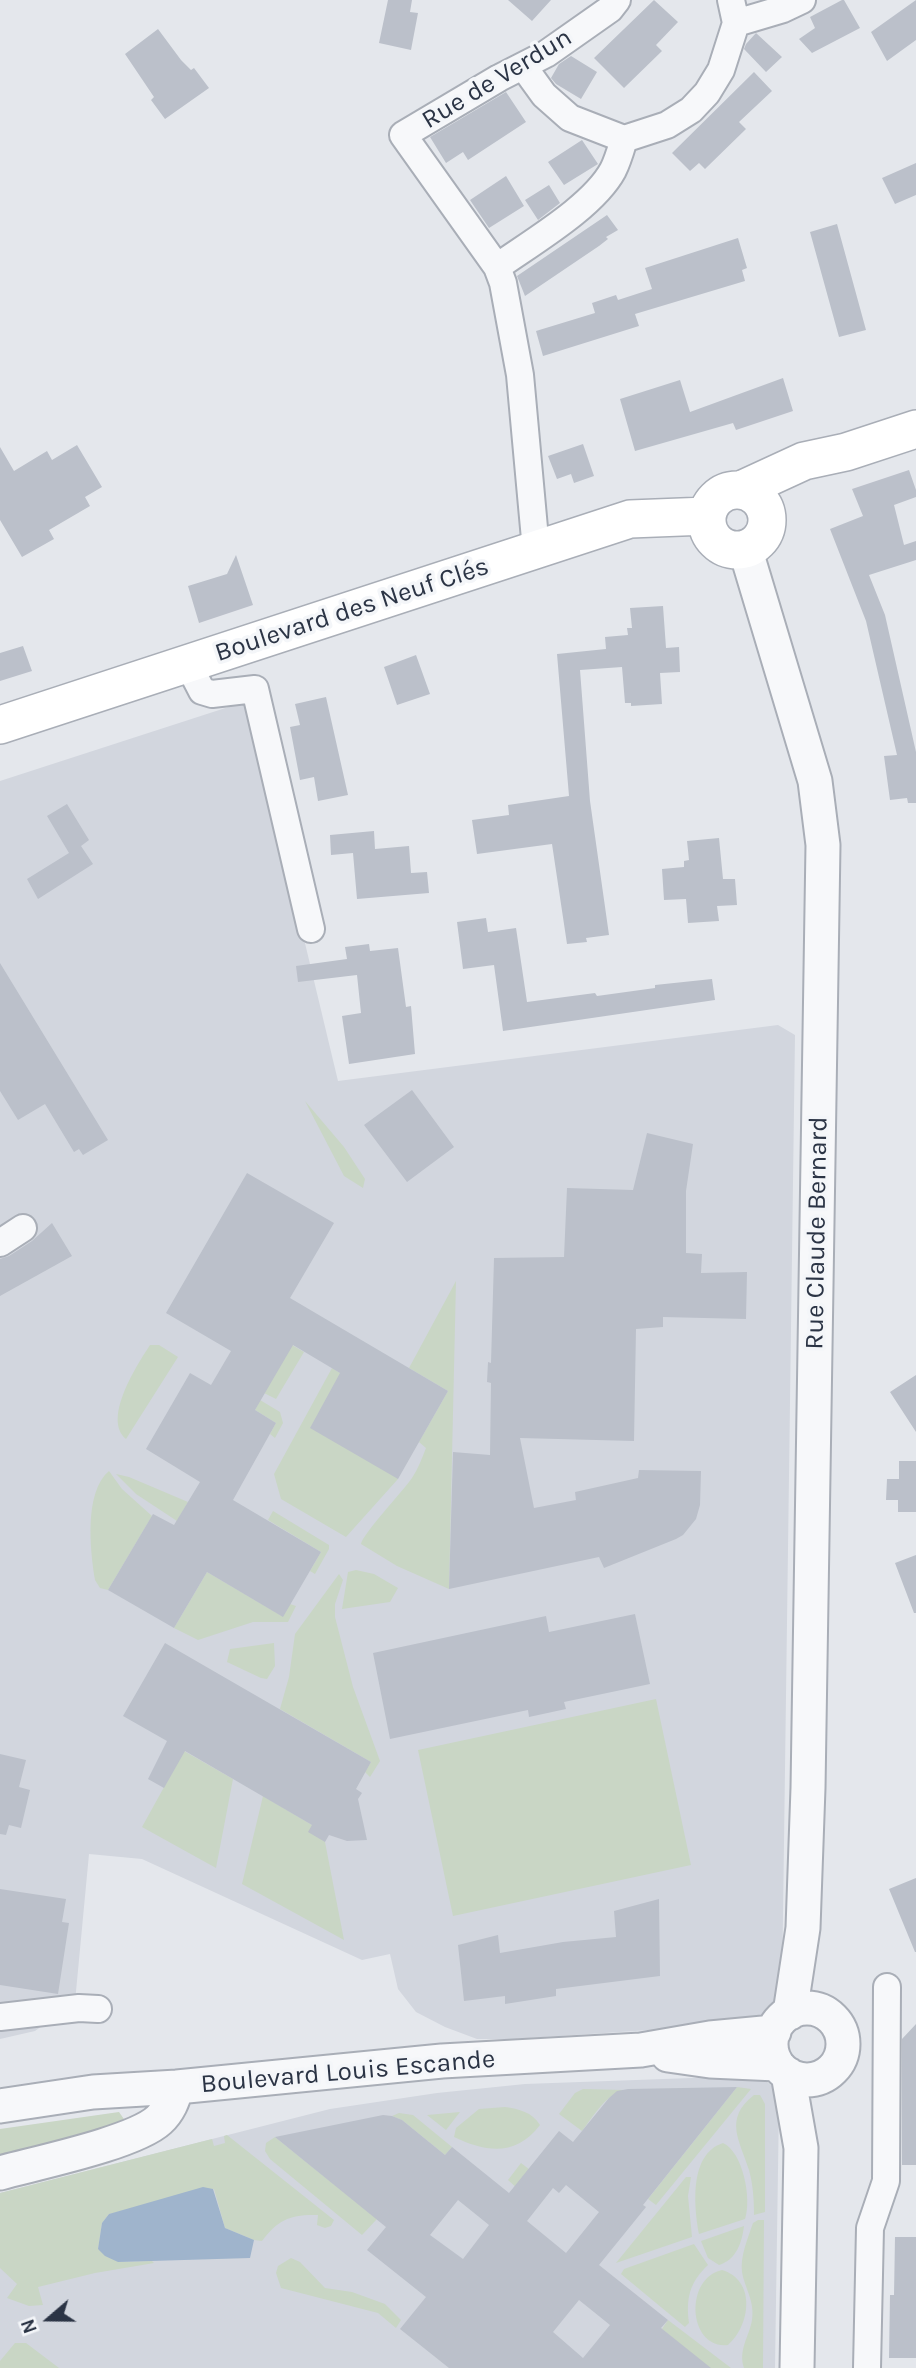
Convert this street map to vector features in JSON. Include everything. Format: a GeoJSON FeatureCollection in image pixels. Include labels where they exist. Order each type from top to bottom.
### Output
{"type":"FeatureCollection","features":[{"type":"Feature","properties":{"kind":"main road"},"geometry":{"type":"LineString","coordinates":[[741,490],[759,499],[767,516],[764,533],[753,545],[736,550],[718,543],[708,526],[710,507],[723,493],[741,490],[804,461],[846,452],[916,429]]}},
{"type":"Feature","properties":{"kind":"main road"},"geometry":{"type":"LineString","coordinates":[[767,516],[846,452]]}},
{"type":"Feature","properties":{"kind":"main road","name":"Boulevard des Neuf Clés"},"geometry":{"type":"LineString","coordinates":[[0,725],[629,519],[707,516]]}},
{"type":"Feature","properties":{"kind":"street","name":"Rue de Verdun"},"geometry":{"type":"LineString","coordinates":[[497,267],[403,135],[567,39],[610,9],[617,0]]}},
{"type":"Feature","properties":{"kind":"street"},"geometry":{"type":"LineString","coordinates":[[523,66],[544,95],[570,118],[624,139],[667,125],[691,110],[707,93],[721,70],[733,12],[783,9],[802,0]]}},
{"type":"Feature","properties":{"kind":"street"},"geometry":{"type":"LineString","coordinates":[[536,550],[520,375],[503,283],[497,267],[577,210],[600,190],[614,169],[624,139]]}},
{"type":"Feature","properties":{"kind":"street","name":"Rue Claude Bernard"},"geometry":{"type":"LineString","coordinates":[[745,548],[815,781],[823,845],[808,1760],[803,1928],[790,2039],[801,2148],[797,2368]]}},
{"type":"Feature","properties":{"kind":"street"},"geometry":{"type":"LineString","coordinates":[[188,664],[202,691],[212,694],[255,689],[311,929]]}},
{"type":"Feature","properties":{"kind":"street"},"geometry":{"type":"LineString","coordinates":[[0,1242],[23,1228]]}},
{"type":"Feature","properties":{"kind":"street"},"geometry":{"type":"LineString","coordinates":[[867,2368],[870,2228],[886,2181],[887,1987]]}},
{"type":"Feature","properties":{"kind":"street"},"geometry":{"type":"LineString","coordinates":[[0,2017],[79,2008],[98,2009]]}},
{"type":"Feature","properties":{"kind":"street","name":"Rue Claude Bernard"},"geometry":{"type":"LineString","coordinates":[[790,2039],[838,2026],[842,2036],[841,2058],[827,2074],[801,2148]]}},
{"type":"Feature","properties":{"kind":"street","name":"Boulevard Louis Escande"},"geometry":{"type":"LineString","coordinates":[[0,2172],[82,2151],[142,2131],[158,2121],[170,2108],[177,2087],[442,2061],[641,2050],[710,2038],[790,2039],[807,2080],[827,2074]]}},
{"type":"Feature","properties":{"kind":"street"},"geometry":{"type":"LineString","coordinates":[[0,2106],[93,2092],[177,2087]]}},
{"type":"Feature","properties":{"kind":"shaded area"},"geometry":{"type":"Polygon","coordinates":[[[247,701],[338,1081],[778,1025],[795,1035],[782,1988],[766,2015],[725,2025],[477,2039],[416,2012],[398,1989],[390,1954],[362,1960],[142,1859],[89,1854],[75,2002],[35,2031],[0,2039],[0,781],[247,701]]]}},
{"type":"Feature","properties":{"kind":"shaded area"},"geometry":{"type":"Polygon","coordinates":[[[761,2077],[772,2086],[779,2104],[775,2368],[0,2368],[0,2193],[330,2109],[437,2093],[525,2084],[761,2077]]]}},
{"type":"Feature","properties":{"kind":"green space"},"geometry":{"type":"Polygon","coordinates":[[[305,1101],[344,1147],[365,1179],[363,1188],[344,1176],[305,1101]]]}},
{"type":"Feature","properties":{"kind":"green space"},"geometry":{"type":"Polygon","coordinates":[[[456,1281],[449,1589],[397,1566],[361,1544],[414,1475],[426,1448],[419,1442],[448,1391],[409,1368],[456,1281]]]}},
{"type":"Feature","properties":{"kind":"green space"},"geometry":{"type":"Polygon","coordinates":[[[150,1345],[159,1345],[178,1357],[126,1439],[120,1430],[118,1419],[120,1406],[130,1378],[150,1345]]]}},
{"type":"Feature","properties":{"kind":"green space"},"geometry":{"type":"Polygon","coordinates":[[[292,1345],[304,1352],[276,1399],[264,1393],[292,1345]]]}},
{"type":"Feature","properties":{"kind":"green space"},"geometry":{"type":"Polygon","coordinates":[[[332,1368],[340,1373],[398,1479],[346,1537],[281,1499],[274,1474],[332,1368]]]}},
{"type":"Feature","properties":{"kind":"green space"},"geometry":{"type":"Polygon","coordinates":[[[260,1400],[280,1412],[283,1423],[275,1438],[270,1434],[276,1423],[255,1410],[260,1400]]]}},
{"type":"Feature","properties":{"kind":"green space"},"geometry":{"type":"Polygon","coordinates":[[[109,1471],[122,1489],[152,1516],[108,1590],[100,1588],[95,1580],[91,1522],[96,1493],[101,1480],[109,1471]]]}},
{"type":"Feature","properties":{"kind":"green space"},"geometry":{"type":"Polygon","coordinates":[[[116,1474],[188,1502],[177,1521],[136,1494],[116,1474]]]}},
{"type":"Feature","properties":{"kind":"green space"},"geometry":{"type":"Polygon","coordinates":[[[273,1511],[329,1545],[315,1574],[310,1571],[321,1552],[268,1520],[273,1511]]]}},
{"type":"Feature","properties":{"kind":"green space"},"geometry":{"type":"Polygon","coordinates":[[[356,1570],[374,1574],[398,1588],[390,1602],[342,1609],[348,1572],[356,1570]]]}},
{"type":"Feature","properties":{"kind":"green space"},"geometry":{"type":"Polygon","coordinates":[[[207,1572],[282,1616],[290,1604],[296,1606],[288,1622],[253,1622],[198,1640],[174,1628],[207,1572]]]}},
{"type":"Feature","properties":{"kind":"green space"},"geometry":{"type":"Polygon","coordinates":[[[339,1574],[343,1580],[335,1604],[335,1617],[353,1687],[380,1761],[370,1777],[365,1772],[371,1762],[280,1709],[289,1677],[295,1634],[339,1574]]]}},
{"type":"Feature","properties":{"kind":"green space"},"geometry":{"type":"Polygon","coordinates":[[[274,1643],[275,1666],[267,1679],[227,1662],[230,1649],[274,1643]]]}},
{"type":"Feature","properties":{"kind":"green space"},"geometry":{"type":"Polygon","coordinates":[[[656,1699],[691,1865],[453,1916],[418,1750],[656,1699]]]}},
{"type":"Feature","properties":{"kind":"green space"},"geometry":{"type":"Polygon","coordinates":[[[184,1751],[233,1779],[216,1868],[142,1827],[184,1751]]]}},
{"type":"Feature","properties":{"kind":"green space"},"geometry":{"type":"Polygon","coordinates":[[[263,1796],[312,1825],[325,1842],[344,1940],[242,1884],[263,1796]]]}},
{"type":"Feature","properties":{"kind":"green space"},"geometry":{"type":"Polygon","coordinates":[[[737,2087],[751,2089],[656,2205],[648,2199],[737,2087]]]}},
{"type":"Feature","properties":{"kind":"green space"},"geometry":{"type":"Polygon","coordinates":[[[583,2089],[624,2090],[611,2096],[582,2131],[559,2114],[575,2093],[583,2089]]]}},
{"type":"Feature","properties":{"kind":"green space"},"geometry":{"type":"Polygon","coordinates":[[[754,2095],[760,2095],[765,2104],[765,2212],[754,2215],[749,2170],[738,2140],[736,2122],[745,2104],[754,2095]]]}},
{"type":"Feature","properties":{"kind":"green space"},"geometry":{"type":"Polygon","coordinates":[[[505,2107],[525,2112],[540,2125],[521,2142],[501,2149],[478,2146],[454,2137],[456,2128],[479,2109],[505,2107]]]}},
{"type":"Feature","properties":{"kind":"green space"},"geometry":{"type":"Polygon","coordinates":[[[119,2112],[126,2122],[116,2129],[0,2158],[0,2129],[119,2112]]]}},
{"type":"Feature","properties":{"kind":"green space"},"geometry":{"type":"Polygon","coordinates":[[[460,2112],[446,2130],[427,2115],[460,2112]]]}},
{"type":"Feature","properties":{"kind":"green space"},"geometry":{"type":"Polygon","coordinates":[[[399,2113],[413,2115],[452,2147],[445,2155],[402,2120],[392,2116],[399,2113]]]}},
{"type":"Feature","properties":{"kind":"green space"},"geometry":{"type":"Polygon","coordinates":[[[227,2135],[334,2220],[331,2226],[325,2228],[317,2225],[318,2215],[293,2217],[280,2223],[262,2241],[254,2240],[225,2228],[214,2189],[109,2214],[102,2223],[98,2249],[118,2262],[154,2263],[95,2273],[38,2287],[43,2305],[29,2306],[7,2298],[17,2284],[0,2268],[0,2193],[212,2139],[214,2146],[225,2143],[224,2136],[227,2135]]]}},
{"type":"Feature","properties":{"kind":"green space"},"geometry":{"type":"Polygon","coordinates":[[[275,2137],[377,2219],[362,2235],[270,2159],[265,2151],[266,2143],[275,2137]]]}},
{"type":"Feature","properties":{"kind":"green space"},"geometry":{"type":"Polygon","coordinates":[[[723,2143],[730,2148],[741,2166],[747,2200],[745,2219],[699,2234],[695,2196],[699,2169],[712,2149],[723,2143]]]}},
{"type":"Feature","properties":{"kind":"green space"},"geometry":{"type":"Polygon","coordinates":[[[521,2163],[543,2180],[519,2190],[508,2180],[521,2163]]]}},
{"type":"Feature","properties":{"kind":"green space"},"geometry":{"type":"Polygon","coordinates":[[[686,2177],[691,2177],[688,2196],[692,2237],[616,2263],[686,2177]]]}},
{"type":"Feature","properties":{"kind":"green space"},"geometry":{"type":"Polygon","coordinates":[[[764,2220],[763,2368],[744,2368],[743,2349],[753,2313],[742,2272],[742,2260],[753,2223],[764,2220]]]}},
{"type":"Feature","properties":{"kind":"green space"},"geometry":{"type":"Polygon","coordinates":[[[744,2226],[740,2244],[730,2259],[719,2265],[708,2258],[701,2241],[744,2226]]]}},
{"type":"Feature","properties":{"kind":"green space"},"geometry":{"type":"Polygon","coordinates":[[[694,2244],[708,2265],[690,2292],[689,2323],[685,2327],[621,2274],[624,2269],[694,2244]]]}},
{"type":"Feature","properties":{"kind":"green space"},"geometry":{"type":"Polygon","coordinates":[[[291,2258],[300,2262],[325,2288],[352,2292],[385,2304],[401,2320],[396,2328],[378,2313],[281,2288],[276,2273],[278,2266],[291,2258]]]}},
{"type":"Feature","properties":{"kind":"green space"},"geometry":{"type":"Polygon","coordinates":[[[722,2270],[741,2283],[746,2304],[742,2326],[728,2345],[715,2344],[705,2337],[696,2313],[696,2299],[701,2286],[709,2276],[722,2270]]]}},
{"type":"Feature","properties":{"kind":"green space"},"geometry":{"type":"Polygon","coordinates":[[[668,2320],[731,2368],[709,2368],[662,2329],[668,2320]]]}},
{"type":"Feature","properties":{"kind":"green space"},"geometry":{"type":"Polygon","coordinates":[[[15,2343],[26,2343],[59,2368],[0,2368],[0,2361],[15,2343]]]}},
{"type":"Feature","properties":{"kind":"water"},"geometry":{"type":"Polygon","coordinates":[[[203,2187],[213,2189],[225,2228],[254,2240],[250,2258],[118,2262],[98,2249],[102,2223],[109,2214],[203,2187]]]}},
{"type":"Feature","properties":{"kind":"building"},"geometry":{"type":"Polygon","coordinates":[[[388,0],[412,0],[410,12],[418,13],[411,50],[379,43],[388,0]]]}},
{"type":"Feature","properties":{"kind":"building"},"geometry":{"type":"Polygon","coordinates":[[[508,0],[551,0],[532,21],[508,0]]]}},
{"type":"Feature","properties":{"kind":"building"},"geometry":{"type":"Polygon","coordinates":[[[654,0],[678,22],[656,45],[662,51],[624,88],[594,58],[654,0]]]}},
{"type":"Feature","properties":{"kind":"building"},"geometry":{"type":"Polygon","coordinates":[[[842,0],[860,28],[812,53],[799,39],[815,28],[810,17],[842,0]]]}},
{"type":"Feature","properties":{"kind":"building"},"geometry":{"type":"Polygon","coordinates":[[[916,0],[916,40],[887,61],[871,32],[916,0]]]}},
{"type":"Feature","properties":{"kind":"building"},"geometry":{"type":"Polygon","coordinates":[[[158,29],[181,60],[191,70],[194,68],[209,88],[165,119],[151,100],[154,97],[125,54],[158,29]]]}},
{"type":"Feature","properties":{"kind":"building"},"geometry":{"type":"Polygon","coordinates":[[[756,33],[782,57],[766,72],[744,49],[756,33]]]}},
{"type":"Feature","properties":{"kind":"building"},"geometry":{"type":"Polygon","coordinates":[[[571,56],[597,72],[581,99],[551,78],[559,64],[571,56]]]}},
{"type":"Feature","properties":{"kind":"building"},"geometry":{"type":"Polygon","coordinates":[[[754,72],[772,91],[739,122],[746,129],[705,169],[699,163],[690,171],[672,153],[754,72]]]}},
{"type":"Feature","properties":{"kind":"building"},"geometry":{"type":"Polygon","coordinates":[[[506,92],[526,122],[468,160],[463,152],[446,163],[430,137],[506,92]]]}},
{"type":"Feature","properties":{"kind":"building"},"geometry":{"type":"Polygon","coordinates":[[[582,140],[598,164],[564,185],[548,162],[582,140]]]}},
{"type":"Feature","properties":{"kind":"building"},"geometry":{"type":"Polygon","coordinates":[[[916,163],[916,195],[895,204],[882,178],[916,163]]]}},
{"type":"Feature","properties":{"kind":"building"},"geometry":{"type":"Polygon","coordinates":[[[506,176],[524,206],[489,228],[470,200],[506,176]]]}},
{"type":"Feature","properties":{"kind":"building"},"geometry":{"type":"Polygon","coordinates":[[[549,185],[560,203],[538,220],[525,200],[549,185]]]}},
{"type":"Feature","properties":{"kind":"building"},"geometry":{"type":"Polygon","coordinates":[[[607,215],[618,230],[525,296],[517,276],[607,215]]]}},
{"type":"Feature","properties":{"kind":"building"},"geometry":{"type":"Polygon","coordinates":[[[837,224],[866,330],[839,337],[810,232],[837,224]]]}},
{"type":"Feature","properties":{"kind":"building"},"geometry":{"type":"Polygon","coordinates":[[[738,238],[747,268],[742,270],[745,281],[635,314],[639,326],[543,356],[536,331],[595,313],[592,303],[616,295],[618,300],[652,289],[645,268],[738,238]]]}},
{"type":"Feature","properties":{"kind":"building"},"geometry":{"type":"Polygon","coordinates":[[[783,378],[793,411],[736,430],[733,423],[635,451],[620,399],[680,380],[690,412],[783,378]]]}},
{"type":"Feature","properties":{"kind":"building"},"geometry":{"type":"Polygon","coordinates":[[[583,444],[594,476],[574,483],[571,474],[557,479],[548,456],[583,444]]]}},
{"type":"Feature","properties":{"kind":"building"},"geometry":{"type":"Polygon","coordinates":[[[77,445],[102,487],[85,497],[90,506],[49,530],[54,539],[22,557],[0,520],[0,447],[14,471],[47,451],[52,460],[77,445]]]}},
{"type":"Feature","properties":{"kind":"building"},"geometry":{"type":"Polygon","coordinates":[[[909,470],[916,497],[894,505],[904,545],[916,541],[916,560],[869,575],[885,615],[916,752],[916,803],[908,803],[907,798],[890,800],[884,756],[897,755],[866,621],[830,529],[863,516],[852,489],[909,470]]]}},
{"type":"Feature","properties":{"kind":"building"},"geometry":{"type":"Polygon","coordinates":[[[236,555],[253,605],[199,623],[188,586],[227,574],[236,555]]]}},
{"type":"Feature","properties":{"kind":"building"},"geometry":{"type":"Polygon","coordinates":[[[663,606],[666,648],[679,647],[680,672],[660,673],[662,704],[631,706],[631,703],[625,703],[622,667],[580,670],[590,801],[609,935],[586,938],[587,942],[567,944],[552,844],[477,854],[472,820],[509,815],[508,805],[569,796],[557,654],[606,649],[605,637],[628,635],[627,628],[632,628],[630,608],[663,606]]]}},
{"type":"Feature","properties":{"kind":"building"},"geometry":{"type":"Polygon","coordinates":[[[23,646],[32,671],[0,681],[0,653],[23,646]]]}},
{"type":"Feature","properties":{"kind":"building"},"geometry":{"type":"Polygon","coordinates":[[[416,655],[430,694],[397,705],[384,667],[416,655]]]}},
{"type":"Feature","properties":{"kind":"building"},"geometry":{"type":"Polygon","coordinates":[[[326,697],[348,795],[318,801],[314,777],[300,780],[290,727],[300,725],[295,704],[326,697]]]}},
{"type":"Feature","properties":{"kind":"building"},"geometry":{"type":"Polygon","coordinates":[[[67,804],[89,840],[81,846],[93,864],[38,899],[27,879],[69,853],[47,816],[67,804]]]}},
{"type":"Feature","properties":{"kind":"building"},"geometry":{"type":"Polygon","coordinates":[[[374,831],[375,849],[409,846],[411,873],[427,872],[429,893],[357,899],[353,853],[331,855],[330,835],[374,831]]]}},
{"type":"Feature","properties":{"kind":"building"},"geometry":{"type":"Polygon","coordinates":[[[719,838],[723,879],[735,879],[737,905],[717,906],[719,921],[688,923],[686,899],[664,900],[662,869],[684,867],[684,861],[689,860],[687,841],[719,838]]]}},
{"type":"Feature","properties":{"kind":"building"},"geometry":{"type":"Polygon","coordinates":[[[486,918],[488,932],[516,928],[527,1002],[595,993],[597,996],[655,988],[655,985],[712,979],[715,1000],[503,1031],[494,965],[463,969],[457,922],[486,918]]]}},
{"type":"Feature","properties":{"kind":"building"},"geometry":{"type":"Polygon","coordinates":[[[369,944],[370,951],[398,948],[406,1007],[411,1006],[415,1054],[349,1064],[342,1016],[361,1013],[357,975],[298,982],[296,966],[347,959],[345,947],[369,944]]]}},
{"type":"Feature","properties":{"kind":"building"},"geometry":{"type":"Polygon","coordinates":[[[0,963],[108,1140],[83,1155],[79,1149],[74,1152],[45,1104],[18,1120],[0,1091],[0,963]]]}},
{"type":"Feature","properties":{"kind":"building"},"geometry":{"type":"Polygon","coordinates":[[[412,1090],[454,1147],[407,1182],[364,1125],[412,1090]]]}},
{"type":"Feature","properties":{"kind":"building"},"geometry":{"type":"Polygon","coordinates":[[[647,1133],[693,1144],[686,1191],[686,1253],[702,1254],[701,1273],[747,1272],[746,1319],[663,1317],[663,1327],[636,1329],[634,1441],[520,1438],[534,1508],[576,1500],[575,1492],[638,1478],[639,1470],[701,1471],[700,1505],[696,1519],[683,1535],[676,1539],[604,1568],[599,1557],[449,1589],[453,1452],[490,1455],[491,1383],[487,1382],[488,1362],[491,1363],[494,1258],[564,1257],[567,1188],[633,1190],[647,1133]]]}},
{"type":"Feature","properties":{"kind":"building"},"geometry":{"type":"Polygon","coordinates":[[[247,1173],[334,1223],[290,1298],[448,1391],[398,1479],[310,1428],[340,1373],[293,1345],[255,1410],[276,1423],[233,1500],[321,1552],[283,1617],[207,1572],[174,1628],[108,1590],[153,1514],[174,1525],[200,1482],[146,1449],[190,1373],[211,1385],[231,1351],[166,1313],[247,1173]]]}},
{"type":"Feature","properties":{"kind":"building"},"geometry":{"type":"Polygon","coordinates":[[[52,1223],[72,1256],[0,1296],[0,1259],[32,1241],[52,1223]]]}},
{"type":"Feature","properties":{"kind":"building"},"geometry":{"type":"Polygon","coordinates":[[[916,1375],[916,1432],[890,1392],[916,1375]]]}},
{"type":"Feature","properties":{"kind":"building"},"geometry":{"type":"Polygon","coordinates":[[[899,1461],[916,1461],[916,1512],[898,1512],[898,1500],[886,1500],[887,1479],[899,1479],[899,1461]]]}},
{"type":"Feature","properties":{"kind":"building"},"geometry":{"type":"Polygon","coordinates":[[[916,1555],[916,1613],[914,1613],[895,1563],[916,1555]]]}},
{"type":"Feature","properties":{"kind":"building"},"geometry":{"type":"Polygon","coordinates":[[[635,1614],[650,1684],[564,1702],[566,1709],[529,1717],[528,1710],[390,1739],[373,1653],[546,1616],[549,1632],[635,1614]]]}},
{"type":"Feature","properties":{"kind":"building"},"geometry":{"type":"Polygon","coordinates":[[[165,1643],[371,1762],[356,1789],[362,1793],[358,1799],[367,1840],[347,1841],[329,1835],[325,1842],[308,1832],[312,1825],[185,1751],[164,1788],[148,1779],[167,1741],[123,1716],[165,1643]]]}},
{"type":"Feature","properties":{"kind":"building"},"geometry":{"type":"Polygon","coordinates":[[[0,1754],[26,1760],[19,1787],[30,1790],[21,1828],[9,1825],[6,1835],[0,1834],[0,1754]]]}},
{"type":"Feature","properties":{"kind":"building"},"geometry":{"type":"Polygon","coordinates":[[[916,1878],[916,1952],[915,1952],[889,1889],[916,1878]]]}},
{"type":"Feature","properties":{"kind":"building"},"geometry":{"type":"Polygon","coordinates":[[[0,1889],[66,1899],[62,1922],[69,1923],[58,1994],[0,1985],[0,1889]]]}},
{"type":"Feature","properties":{"kind":"building"},"geometry":{"type":"Polygon","coordinates":[[[659,1899],[660,1976],[556,1989],[556,1996],[505,2004],[505,1996],[464,2001],[458,1945],[498,1935],[500,1953],[563,1942],[616,1937],[614,1911],[659,1899]]]}},
{"type":"Feature","properties":{"kind":"building"},"geometry":{"type":"Polygon","coordinates":[[[916,2024],[916,2165],[902,2165],[902,2039],[916,2024]]]}},
{"type":"Feature","properties":{"kind":"building"},"geometry":{"type":"Polygon","coordinates":[[[737,2087],[599,2265],[668,2320],[661,2328],[711,2368],[449,2368],[400,2329],[426,2297],[367,2250],[386,2227],[275,2137],[383,2115],[392,2116],[402,2120],[445,2155],[452,2147],[509,2193],[559,2131],[573,2142],[609,2098],[617,2091],[737,2087]],[[566,2185],[559,2193],[553,2188],[527,2221],[566,2253],[599,2212],[566,2185]],[[458,2200],[430,2235],[463,2259],[489,2225],[458,2200]],[[579,2300],[553,2332],[583,2358],[610,2325],[579,2300]]]}},
{"type":"Feature","properties":{"kind":"building"},"geometry":{"type":"Polygon","coordinates":[[[895,2237],[916,2237],[916,2358],[889,2358],[890,2295],[894,2295],[895,2237]]]}}]}
